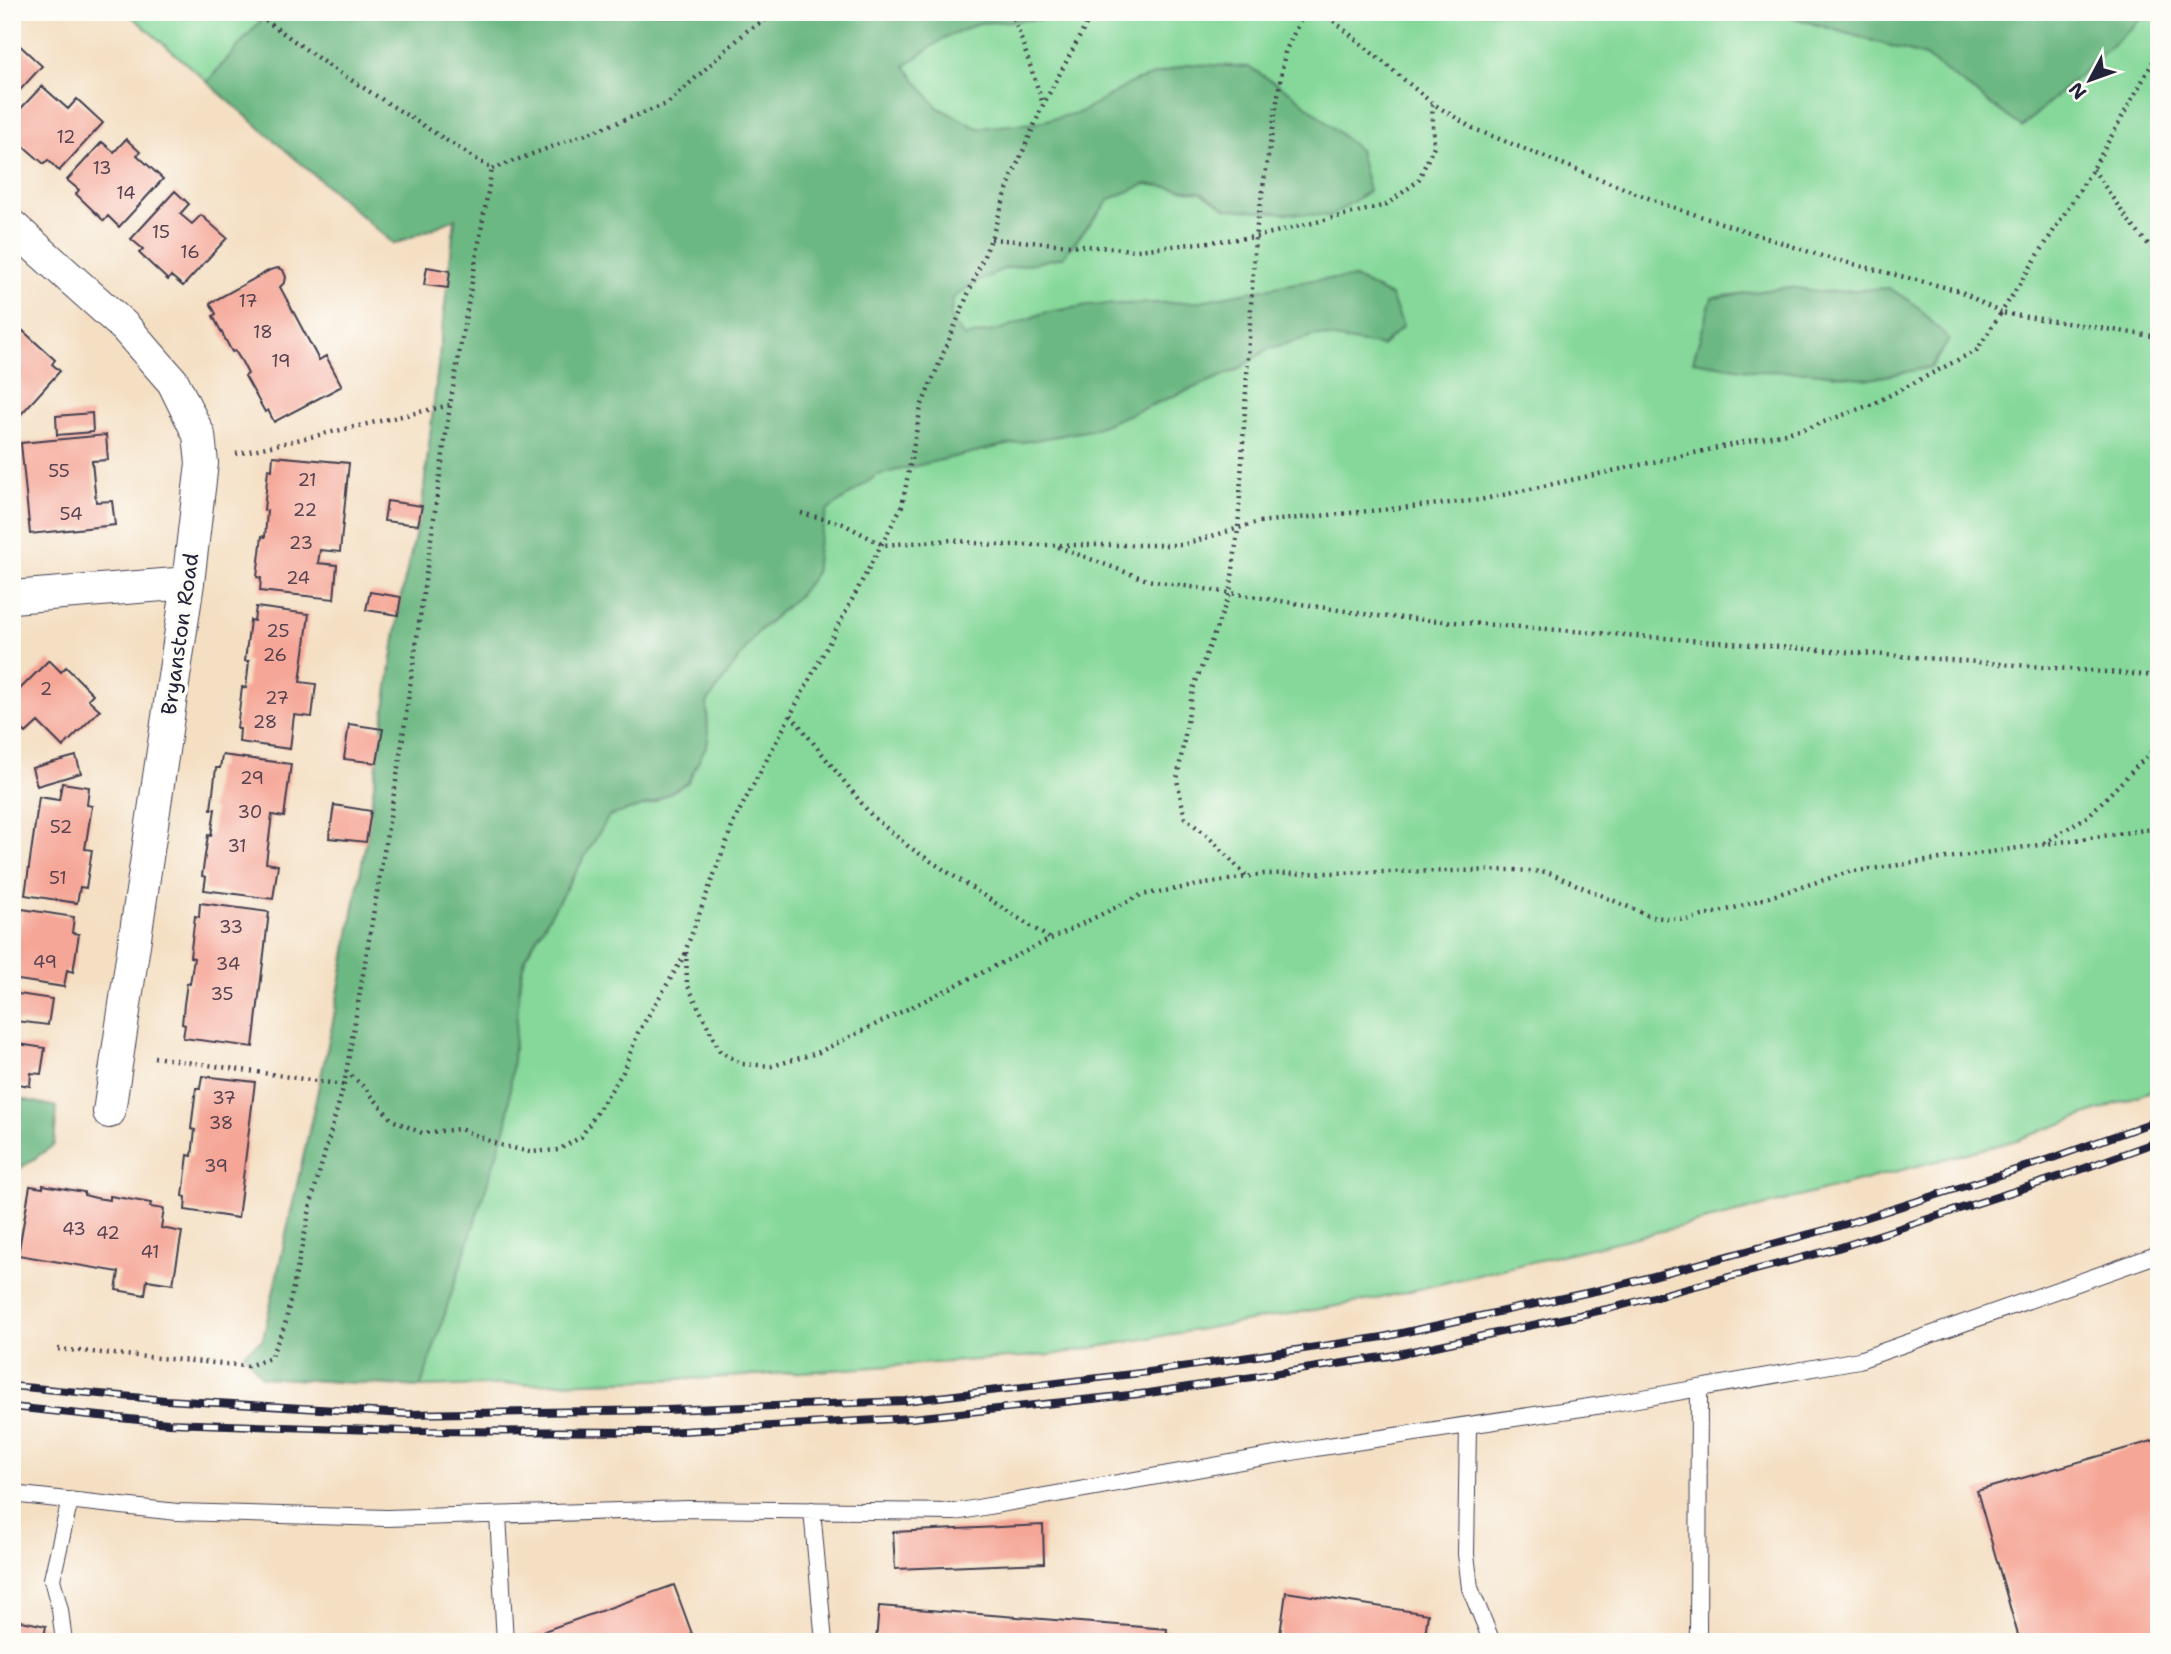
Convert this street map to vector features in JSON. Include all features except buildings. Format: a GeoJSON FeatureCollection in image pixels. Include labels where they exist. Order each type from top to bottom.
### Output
{"type":"FeatureCollection","features":[{"type":"Feature","properties":{"kind":"street","name":"Bryanston Road"},"geometry":{"type":"LineString","coordinates":[[12,226],[125,327],[173,382],[199,435],[202,463],[188,583],[109,1112]]}},
{"type":"Feature","properties":{"kind":"street"},"geometry":{"type":"LineString","coordinates":[[12,597],[188,583]]}},
{"type":"Feature","properties":{"kind":"lane"},"geometry":{"type":"LineString","coordinates":[[12,1494],[177,1512],[387,1518],[688,1510],[955,1512],[1315,1448],[1859,1360],[2159,1254]]}},
{"type":"Feature","properties":{"kind":"lane"},"geometry":{"type":"LineString","coordinates":[[1698,1642],[1699,1388]]}},
{"type":"Feature","properties":{"kind":"lane"},"geometry":{"type":"LineString","coordinates":[[1468,1425],[1466,1554],[1470,1588],[1492,1642]]}},
{"type":"Feature","properties":{"kind":"lane"},"geometry":{"type":"LineString","coordinates":[[64,1642],[60,1610],[51,1579],[70,1500]]}},
{"type":"Feature","properties":{"kind":"lane"},"geometry":{"type":"LineString","coordinates":[[812,1510],[824,1642]]}},
{"type":"Feature","properties":{"kind":"lane"},"geometry":{"type":"LineString","coordinates":[[498,1515],[505,1642]]}},
{"type":"Feature","properties":{"kind":"path"},"geometry":{"type":"LineString","coordinates":[[254,12],[329,66],[492,169]]}},
{"type":"Feature","properties":{"kind":"path"},"geometry":{"type":"LineString","coordinates":[[492,169],[667,104],[747,31],[778,12]]}},
{"type":"Feature","properties":{"kind":"path"},"geometry":{"type":"LineString","coordinates":[[1012,12],[1043,105]]}},
{"type":"Feature","properties":{"kind":"path"},"geometry":{"type":"LineString","coordinates":[[346,1070],[392,1121],[422,1133],[460,1129],[499,1145],[530,1152],[558,1150],[581,1137],[623,1072],[638,1033],[686,953],[735,819],[902,506],[921,407],[991,239],[1010,181],[1043,105],[1093,12]]}},
{"type":"Feature","properties":{"kind":"path"},"geometry":{"type":"LineString","coordinates":[[1246,877],[1209,837],[1185,818],[1177,780],[1192,689],[1230,593],[1238,528],[1255,237],[1285,52],[1304,12]]}},
{"type":"Feature","properties":{"kind":"path"},"geometry":{"type":"LineString","coordinates":[[1323,12],[1432,103],[1474,129],[1666,205],[1825,257],[1960,291],[2001,313],[2159,337]]}},
{"type":"Feature","properties":{"kind":"path"},"geometry":{"type":"LineString","coordinates":[[801,513],[843,524],[883,545],[952,540],[991,545],[1182,545],[1259,522],[1479,500],[1808,428],[1875,403],[1977,350],[2093,169],[2159,51]]}},
{"type":"Feature","properties":{"kind":"path"},"geometry":{"type":"LineString","coordinates":[[991,239],[1137,250],[1255,237],[1386,205],[1418,181],[1434,146],[1432,103]]}},
{"type":"Feature","properties":{"kind":"path"},"geometry":{"type":"LineString","coordinates":[[58,1349],[248,1366],[270,1358],[285,1325],[313,1195],[344,1084],[399,764],[450,405],[492,169]]}},
{"type":"Feature","properties":{"kind":"path"},"geometry":{"type":"LineString","coordinates":[[2093,169],[2141,236],[2159,255]]}},
{"type":"Feature","properties":{"kind":"path"},"geometry":{"type":"LineString","coordinates":[[202,463],[450,405]]}},
{"type":"Feature","properties":{"kind":"path"},"geometry":{"type":"LineString","coordinates":[[1055,545],[1147,580],[1377,616],[2159,676]]}},
{"type":"Feature","properties":{"kind":"path"},"geometry":{"type":"LineString","coordinates":[[791,715],[871,815],[909,847],[1049,938]]}},
{"type":"Feature","properties":{"kind":"path"},"geometry":{"type":"LineString","coordinates":[[2041,844],[2088,816],[2159,744]]}},
{"type":"Feature","properties":{"kind":"path"},"geometry":{"type":"LineString","coordinates":[[686,953],[687,984],[720,1051],[741,1064],[772,1066],[817,1052],[1141,895],[1264,874],[1514,870],[1547,872],[1652,917],[1686,920],[1731,909],[1849,872],[2159,828]]}},
{"type":"Feature","properties":{"kind":"path"},"geometry":{"type":"LineString","coordinates":[[118,1052],[344,1084]]}},
{"type":"Feature","properties":{"kind":"green space"},"geometry":{"type":"Polygon","coordinates":[[[127,12],[2159,12],[2159,1088],[2017,1140],[1737,1213],[1377,1299],[1051,1355],[714,1378],[421,1387],[262,1377],[244,1353],[263,1339],[332,1027],[366,842],[401,597],[422,506],[455,219],[394,244],[127,12]]]}},
{"type":"Feature","properties":{"kind":"green space"},"geometry":{"type":"Polygon","coordinates":[[[268,12],[1076,12],[1046,19],[979,23],[941,40],[905,66],[937,107],[977,128],[1034,123],[1081,112],[1135,81],[1189,64],[1249,67],[1293,94],[1359,150],[1369,191],[1331,216],[1227,209],[1201,192],[1146,184],[1110,199],[1063,257],[1003,269],[967,287],[953,299],[950,317],[964,337],[1002,329],[1043,313],[1089,305],[1195,302],[1312,280],[1355,278],[1391,296],[1403,326],[1382,346],[1316,335],[1268,349],[1237,370],[1091,430],[1001,446],[877,475],[827,511],[818,546],[815,574],[799,595],[758,632],[707,703],[708,742],[688,782],[653,803],[609,816],[526,956],[521,974],[507,1123],[421,1387],[262,1377],[244,1353],[263,1339],[332,1027],[366,842],[401,597],[422,506],[455,219],[394,244],[207,82],[268,12]]]}},
{"type":"Feature","properties":{"kind":"green space"},"geometry":{"type":"Polygon","coordinates":[[[1773,12],[2145,12],[2141,19],[2022,127],[1925,56],[1773,12]]]}},
{"type":"Feature","properties":{"kind":"green space"},"geometry":{"type":"Polygon","coordinates":[[[1788,287],[1825,292],[1889,288],[1916,305],[1949,340],[1931,367],[1870,379],[1811,372],[1755,371],[1693,361],[1712,298],[1788,287]]]}},
{"type":"Feature","properties":{"kind":"green space"},"geometry":{"type":"Polygon","coordinates":[[[12,1097],[57,1107],[54,1145],[12,1174],[12,1097]]]}},
{"type":"Feature","properties":{"kind":"railway"},"geometry":{"type":"LineString","coordinates":[[12,1386],[166,1400],[407,1414],[666,1410],[905,1401],[1149,1372],[1383,1337],[1609,1288],[1836,1227],[2050,1159],[2159,1120]]}},
{"type":"Feature","properties":{"kind":"railway"},"geometry":{"type":"LineString","coordinates":[[12,1407],[168,1423],[405,1431],[664,1432],[912,1418],[1149,1393],[1389,1356],[1612,1308],[1838,1248],[2077,1171],[2159,1141]]}}]}
